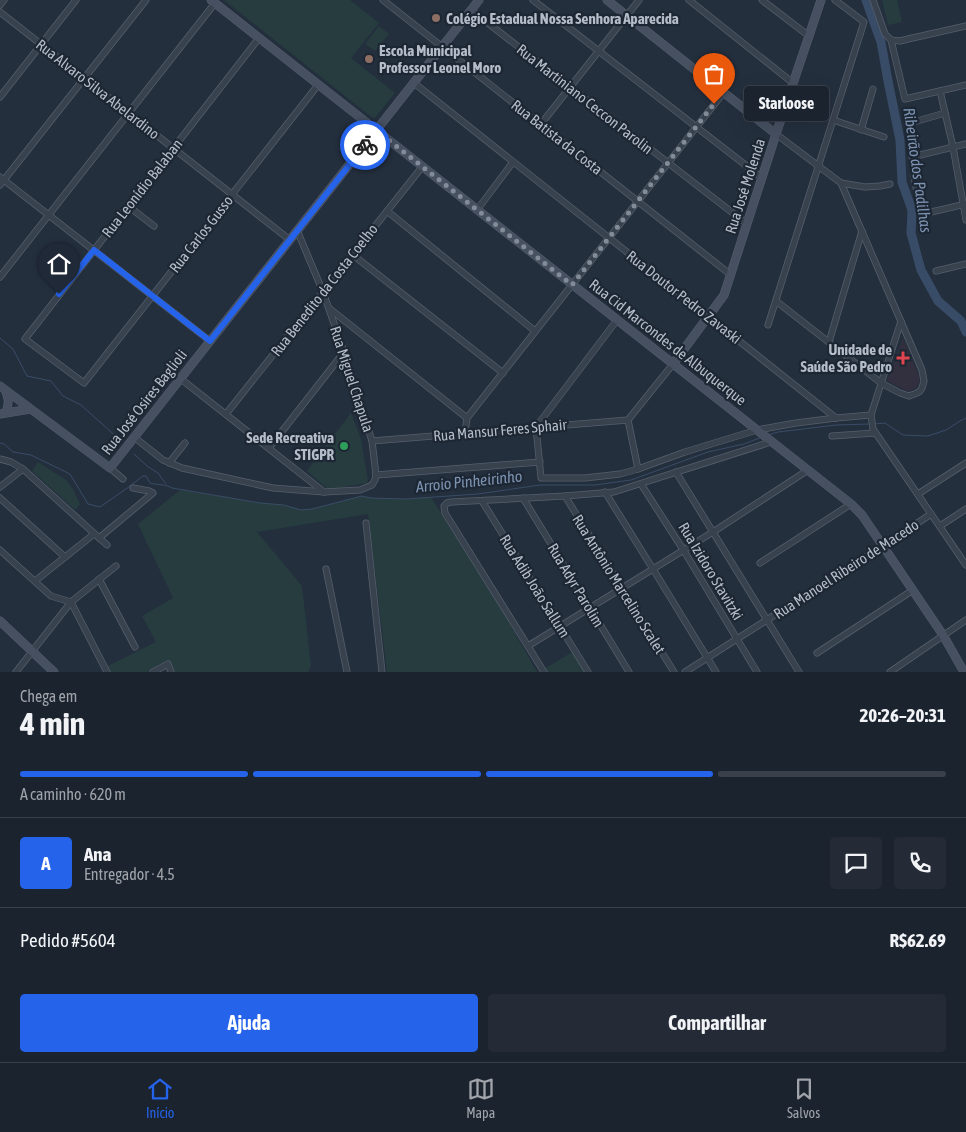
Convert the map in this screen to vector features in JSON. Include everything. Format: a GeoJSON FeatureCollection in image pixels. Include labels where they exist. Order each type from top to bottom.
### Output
{"type":"FeatureCollection","features":[{"type":"Feature","properties":{"kind":"street"},"geometry":{"type":"LineString","coordinates":[[0,5],[4,0]]}},
{"type":"Feature","properties":{"kind":"street"},"geometry":{"type":"LineString","coordinates":[[0,97],[76,0]]}},
{"type":"Feature","properties":{"kind":"street"},"geometry":{"type":"LineString","coordinates":[[146,0],[1,180],[49,215],[210,341]]}},
{"type":"Feature","properties":{"kind":"street","name":"Rua Batista da Costa"},"geometry":{"type":"LineString","coordinates":[[383,0],[731,275]]}},
{"type":"Feature","properties":{"kind":"street","name":"Rua José Osires Baglioli"},"geometry":{"type":"LineString","coordinates":[[110,468],[479,0]]}},
{"type":"Feature","properties":{"kind":"street"},"geometry":{"type":"LineString","coordinates":[[532,0],[762,178]]}},
{"type":"Feature","properties":{"kind":"street"},"geometry":{"type":"LineString","coordinates":[[607,0],[776,134],[842,183],[865,187],[890,184]]}},
{"type":"Feature","properties":{"kind":"street"},"geometry":{"type":"LineString","coordinates":[[541,124],[639,0]]}},
{"type":"Feature","properties":{"kind":"street"},"geometry":{"type":"LineString","coordinates":[[689,0],[793,83]]}},
{"type":"Feature","properties":{"kind":"street"},"geometry":{"type":"LineString","coordinates":[[762,0],[809,36]]}},
{"type":"Feature","properties":{"kind":"street","name":"Rua José Molenda"},"geometry":{"type":"LineString","coordinates":[[708,316],[724,295],[821,0]]}},
{"type":"Feature","properties":{"kind":"street"},"geometry":{"type":"LineString","coordinates":[[768,325],[864,22],[835,0]]}},
{"type":"Feature","properties":{"kind":"street"},"geometry":{"type":"LineString","coordinates":[[873,0],[885,34],[891,40],[905,100],[966,85]]}},
{"type":"Feature","properties":{"kind":"street"},"geometry":{"type":"LineString","coordinates":[[0,277],[213,2]]}},
{"type":"Feature","properties":{"kind":"street","name":"Rua Cid Marcondes de Albuquerque"},"geometry":{"type":"LineString","coordinates":[[213,2],[851,504],[862,515],[883,546],[952,650],[964,672]]}},
{"type":"Feature","properties":{"kind":"street","name":"Rua Martiniano Ceccon Parolin"},"geometry":{"type":"LineString","coordinates":[[471,10],[747,224]]}},
{"type":"Feature","properties":{"kind":"street","name":"Rua Alvaro Silva Abelardino"},"geometry":{"type":"LineString","coordinates":[[0,12],[290,240]]}},
{"type":"Feature","properties":{"kind":"street"},"geometry":{"type":"LineString","coordinates":[[891,40],[900,41],[966,26]]}},
{"type":"Feature","properties":{"kind":"street","name":"Rua Leonídio Balaban"},"geometry":{"type":"LineString","coordinates":[[84,383],[25,339],[259,38]]}},
{"type":"Feature","properties":{"kind":"street","name":"Rua Doutor Pedro Zavaski"},"geometry":{"type":"LineString","coordinates":[[414,83],[836,418]]}},
{"type":"Feature","properties":{"kind":"street","name":"Rua Carlos Gusso"},"geometry":{"type":"LineString","coordinates":[[84,383],[318,84]]}},
{"type":"Feature","properties":{"kind":"street"},"geometry":{"type":"LineString","coordinates":[[861,130],[873,89]]}},
{"type":"Feature","properties":{"kind":"street"},"geometry":{"type":"LineString","coordinates":[[940,91],[953,147],[966,220]]}},
{"type":"Feature","properties":{"kind":"street"},"geometry":{"type":"LineString","coordinates":[[466,433],[467,418],[724,92]]}},
{"type":"Feature","properties":{"kind":"street"},"geometry":{"type":"LineString","coordinates":[[907,124],[945,113]]}},
{"type":"Feature","properties":{"kind":"street"},"geometry":{"type":"LineString","coordinates":[[833,120],[884,137]]}},
{"type":"Feature","properties":{"kind":"street"},"geometry":{"type":"LineString","coordinates":[[912,157],[966,144]]}},
{"type":"Feature","properties":{"kind":"street"},"geometry":{"type":"LineString","coordinates":[[477,210],[513,162]]}},
{"type":"Feature","properties":{"kind":"street","name":"Rua Benedito da Costa Coelho"},"geometry":{"type":"LineString","coordinates":[[226,414],[422,167]]}},
{"type":"Feature","properties":{"kind":"street"},"geometry":{"type":"LineString","coordinates":[[914,176],[920,209],[923,212],[964,204]]}},
{"type":"Feature","properties":{"kind":"street"},"geometry":{"type":"LineString","coordinates":[[776,301],[881,384],[909,396],[917,393],[922,388],[924,378],[922,370],[842,183]]}},
{"type":"Feature","properties":{"kind":"street"},"geometry":{"type":"LineString","coordinates":[[128,206],[154,226]]}},
{"type":"Feature","properties":{"kind":"street"},"geometry":{"type":"LineString","coordinates":[[387,211],[536,331]]}},
{"type":"Feature","properties":{"kind":"street","name":"Rua Miguel Chapula"},"geometry":{"type":"LineString","coordinates":[[297,230],[323,292],[344,352],[372,441],[376,475]]}},
{"type":"Feature","properties":{"kind":"street"},"geometry":{"type":"LineString","coordinates":[[829,342],[862,231]]}},
{"type":"Feature","properties":{"kind":"street"},"geometry":{"type":"LineString","coordinates":[[352,255],[503,373]]}},
{"type":"Feature","properties":{"kind":"street"},"geometry":{"type":"LineString","coordinates":[[936,271],[966,264]]}},
{"type":"Feature","properties":{"kind":"street"},"geometry":{"type":"LineString","coordinates":[[329,308],[467,418]]}},
{"type":"Feature","properties":{"kind":"street"},"geometry":{"type":"LineString","coordinates":[[638,469],[628,420],[673,364],[708,316]]}},
{"type":"Feature","properties":{"kind":"street"},"geometry":{"type":"LineString","coordinates":[[617,320],[536,427],[541,478],[585,478],[620,474],[685,452],[758,431],[796,423],[836,418],[871,418]]}},
{"type":"Feature","properties":{"kind":"street"},"geometry":{"type":"LineString","coordinates":[[901,320],[871,418],[874,431],[931,514],[964,557],[966,565]]}},
{"type":"Feature","properties":{"kind":"street"},"geometry":{"type":"LineString","coordinates":[[269,448],[344,352]]}},
{"type":"Feature","properties":{"kind":"street"},"geometry":{"type":"LineString","coordinates":[[181,379],[324,492]]}},
{"type":"Feature","properties":{"kind":"street"},"geometry":{"type":"LineString","coordinates":[[2,388],[123,479]]}},
{"type":"Feature","properties":{"kind":"street"},"geometry":{"type":"LineString","coordinates":[[2,388],[9,401],[9,405],[3,413]]}},
{"type":"Feature","properties":{"kind":"street"},"geometry":{"type":"LineString","coordinates":[[3,413],[30,409]]}},
{"type":"Feature","properties":{"kind":"street","name":"Rua Mansur Feres Sphair"},"geometry":{"type":"LineString","coordinates":[[372,441],[628,420]]}},
{"type":"Feature","properties":{"kind":"street"},"geometry":{"type":"LineString","coordinates":[[832,436],[874,431]]}},
{"type":"Feature","properties":{"kind":"street"},"geometry":{"type":"LineString","coordinates":[[134,437],[163,460],[182,468],[273,488],[324,492],[360,490],[372,485],[376,475],[540,462]]}},
{"type":"Feature","properties":{"kind":"street"},"geometry":{"type":"LineString","coordinates":[[544,672],[446,513],[444,506],[451,502],[614,492],[770,441]]}},
{"type":"Feature","properties":{"kind":"street"},"geometry":{"type":"LineString","coordinates":[[169,463],[185,443]]}},
{"type":"Feature","properties":{"kind":"street"},"geometry":{"type":"LineString","coordinates":[[0,459],[11,462],[23,469],[108,545]]}},
{"type":"Feature","properties":{"kind":"street"},"geometry":{"type":"LineString","coordinates":[[918,494],[966,463]]}},
{"type":"Feature","properties":{"kind":"street"},"geometry":{"type":"LineString","coordinates":[[0,487],[23,469]]}},
{"type":"Feature","properties":{"kind":"street"},"geometry":{"type":"LineString","coordinates":[[528,646],[713,532],[808,470]]}},
{"type":"Feature","properties":{"kind":"street"},"geometry":{"type":"LineString","coordinates":[[676,472],[799,672]]}},
{"type":"Feature","properties":{"kind":"street","name":"Rua Izidoro Stavitzki"},"geometry":{"type":"LineString","coordinates":[[641,484],[684,550],[757,672]]}},
{"type":"Feature","properties":{"kind":"street"},"geometry":{"type":"LineString","coordinates":[[35,581],[153,493],[133,488]]}},
{"type":"Feature","properties":{"kind":"street"},"geometry":{"type":"LineString","coordinates":[[605,492],[716,672]]}},
{"type":"Feature","properties":{"kind":"street","name":"Rua Antônio Marcelino Scalet"},"geometry":{"type":"LineString","coordinates":[[565,496],[674,672]]}},
{"type":"Feature","properties":{"kind":"street"},"geometry":{"type":"LineString","coordinates":[[0,498],[65,557]]}},
{"type":"Feature","properties":{"kind":"street","name":"Rua Adyr Parolim"},"geometry":{"type":"LineString","coordinates":[[523,498],[629,672]]}},
{"type":"Feature","properties":{"kind":"street","name":"Rua Adib João Sallum"},"geometry":{"type":"LineString","coordinates":[[482,501],[588,672]]}},
{"type":"Feature","properties":{"kind":"street"},"geometry":{"type":"LineString","coordinates":[[760,563],[851,504]]}},
{"type":"Feature","properties":{"kind":"street"},"geometry":{"type":"LineString","coordinates":[[940,526],[966,509]]}},
{"type":"Feature","properties":{"kind":"street","name":"Rua Manoel Ribeiro de Macedo"},"geometry":{"type":"LineString","coordinates":[[685,672],[931,514]]}},
{"type":"Feature","properties":{"kind":"street"},"geometry":{"type":"LineString","coordinates":[[366,523],[382,672]]}},
{"type":"Feature","properties":{"kind":"street"},"geometry":{"type":"LineString","coordinates":[[0,550],[51,596],[70,602],[107,672]]}},
{"type":"Feature","properties":{"kind":"street"},"geometry":{"type":"LineString","coordinates":[[16,672],[70,602],[116,566]]}},
{"type":"Feature","properties":{"kind":"street"},"geometry":{"type":"LineString","coordinates":[[326,569],[346,672]]}},
{"type":"Feature","properties":{"kind":"street"},"geometry":{"type":"LineString","coordinates":[[99,579],[135,647]]}},
{"type":"Feature","properties":{"kind":"street"},"geometry":{"type":"LineString","coordinates":[[817,653],[912,590]]}},
{"type":"Feature","properties":{"kind":"street"},"geometry":{"type":"LineString","coordinates":[[890,672],[966,620]]}},
{"type":"Feature","properties":{"kind":"street"},"geometry":{"type":"LineString","coordinates":[[0,621],[54,672]]}},
{"type":"Feature","properties":{"kind":"street","name":"Rua Cid Marcondes de Albuquerque"},"geometry":{"type":"LineString","coordinates":[[952,650],[966,665]]}},
{"type":"Feature","properties":{"kind":"street"},"geometry":{"type":"LineString","coordinates":[[153,672],[168,664],[171,672]]}},
{"type":"Feature","properties":{"kind":"shaded area","name":"Unidade de Saúde São Pedro"},"geometry":{"type":"Polygon","coordinates":[[[903,338],[920,378],[917,387],[909,392],[887,381],[903,338]]]}},
{"type":"Feature","properties":{"kind":"green space"},"geometry":{"type":"Polygon","coordinates":[[[224,0],[350,0],[379,23],[351,58],[395,93],[374,119],[224,0]]]}},
{"type":"Feature","properties":{"kind":"green space"},"geometry":{"type":"Polygon","coordinates":[[[882,0],[897,0],[902,22],[888,25],[882,0]]]}},
{"type":"Feature","properties":{"kind":"green space"},"geometry":{"type":"Polygon","coordinates":[[[379,26],[389,34],[375,51],[365,44],[379,26]]]}},
{"type":"Feature","properties":{"kind":"green space","name":"Sede Recreativa STIGPR"},"geometry":{"type":"Polygon","coordinates":[[[351,413],[361,439],[368,481],[329,490],[307,471],[351,413]]]}},
{"type":"Feature","properties":{"kind":"green space"},"geometry":{"type":"Polygon","coordinates":[[[38,462],[66,480],[73,489],[80,504],[75,510],[32,471],[38,462]]]}},
{"type":"Feature","properties":{"kind":"green space"},"geometry":{"type":"Polygon","coordinates":[[[180,490],[284,505],[301,510],[362,496],[406,499],[431,497],[507,619],[537,672],[387,672],[368,514],[257,532],[302,586],[311,666],[308,672],[171,672],[166,662],[147,672],[109,672],[106,667],[156,642],[142,616],[173,598],[138,524],[180,490]]]}},
{"type":"Feature","properties":{"kind":"green space"},"geometry":{"type":"Polygon","coordinates":[[[574,651],[586,672],[546,672],[544,669],[574,651]]]}},
{"type":"Feature","properties":{"kind":"waterway","name":"Ribeirão dos Padilhas"},"geometry":{"type":"LineString","coordinates":[[866,0],[881,42],[900,140],[902,182],[912,210],[911,233],[921,270],[938,301],[961,321],[966,332]]}},
{"type":"Feature","properties":{"kind":"waterway"},"geometry":{"type":"LineString","coordinates":[[0,338],[13,349],[27,376],[51,381],[63,396],[81,405],[121,441]]}},
{"type":"Feature","properties":{"kind":"waterway","name":"Arroio Pinheirinho"},"geometry":{"type":"LineString","coordinates":[[874,424],[885,423],[903,435],[928,436],[946,430],[966,418]]}},
{"type":"Feature","properties":{"kind":"waterway","name":"Arroio Pinheirinho"},"geometry":{"type":"LineString","coordinates":[[768,435],[778,432],[836,425],[870,424]]}},
{"type":"Feature","properties":{"kind":"waterway","name":"Arroio Pinheirinho"},"geometry":{"type":"LineString","coordinates":[[0,443],[13,452],[31,455],[70,474],[88,504],[100,507],[143,476],[146,476],[150,483],[172,488],[260,503],[284,505],[301,510],[362,496],[406,499],[478,494],[540,485],[595,485],[631,480],[708,452],[744,444],[762,437]]}},
{"type":"Feature","properties":{"kind":"waterway"},"geometry":{"type":"LineString","coordinates":[[134,454],[158,473],[166,484]]}},
{"type":"Feature","properties":{"kind":"way so far"},"geometry":{"type":"LineString","coordinates":[[365,145],[376,130],[572,285],[714,104]]}},
{"type":"Feature","properties":{"kind":"place","name":"Colégio Estadual Nossa Senhora Aparecida"},"geometry":{"type":"Point","coordinates":[436,18]}},
{"type":"Feature","properties":{"kind":"place","name":"Escola Municipal Professor Leonel Moro"},"geometry":{"type":"Point","coordinates":[369,59]}},
{"type":"Feature","properties":{"kind":"place","name":"Starloose"},"geometry":{"type":"Point","coordinates":[714,104]}},
{"type":"Feature","properties":{"kind":"place","name":"Unidade de Saúde São Pedro"},"geometry":{"type":"Point","coordinates":[903,358]}},
{"type":"Feature","properties":{"kind":"place","name":"Sede Recreativa STIGPR"},"geometry":{"type":"Point","coordinates":[344,446]}},
{"type":"Feature","properties":{"kind":"route"},"geometry":{"type":"LineString","coordinates":[[59,294],[94,250],[210,341],[365,145]]}}]}
